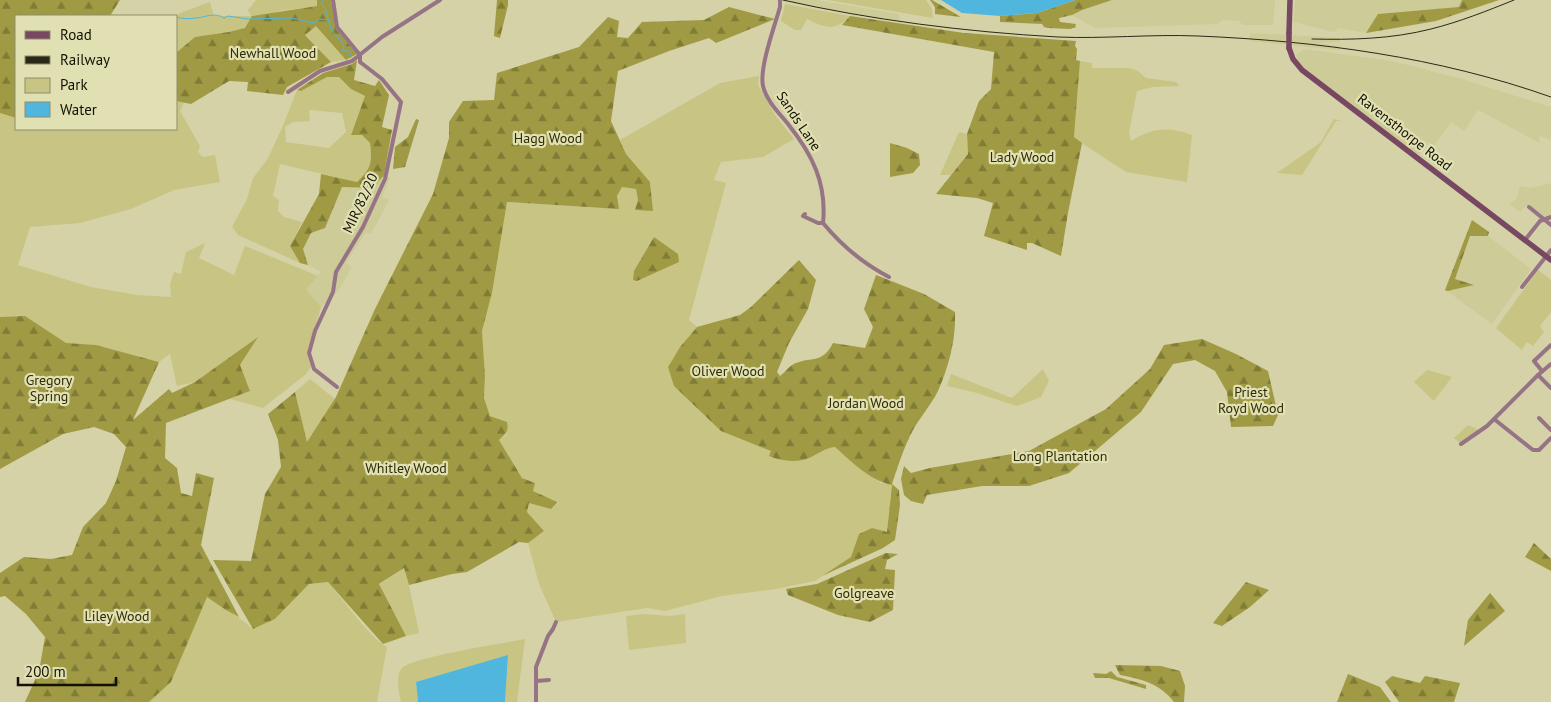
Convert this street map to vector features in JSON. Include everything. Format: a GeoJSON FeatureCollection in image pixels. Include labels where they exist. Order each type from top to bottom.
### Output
{"type":"FeatureCollection","features":[{"type":"Feature","properties":{"kind":"street"},"geometry":{"type":"LineString","coordinates":[[333,0],[337,27],[360,55]]}},
{"type":"Feature","properties":{"kind":"street"},"geometry":{"type":"LineString","coordinates":[[288,92],[320,72],[352,61],[382,37],[440,0]]}},
{"type":"Feature","properties":{"kind":"street","name":"Sands Lane"},"geometry":{"type":"LineString","coordinates":[[780,0],[780,7],[762,73],[763,85],[778,112],[803,143],[818,173],[824,198],[823,223]]}},
{"type":"Feature","properties":{"kind":"street","name":"Ravensthorpe Road"},"geometry":{"type":"LineString","coordinates":[[1290,0],[1289,48],[1292,59],[1302,70],[1549,258]]}},
{"type":"Feature","properties":{"kind":"street","name":"MIR/82/20"},"geometry":{"type":"LineString","coordinates":[[337,387],[314,369],[309,353],[314,331],[333,292],[336,272],[363,227],[385,179],[401,102],[382,79],[360,62],[360,55]]}},
{"type":"Feature","properties":{"kind":"street"},"geometry":{"type":"LineString","coordinates":[[1529,207],[1551,224]]}},
{"type":"Feature","properties":{"kind":"street"},"geometry":{"type":"LineString","coordinates":[[805,214],[804,216],[818,223],[823,223],[838,242],[849,252],[889,277]]}},
{"type":"Feature","properties":{"kind":"street"},"geometry":{"type":"LineString","coordinates":[[1525,240],[1543,219],[1551,218],[1551,224]]}},
{"type":"Feature","properties":{"kind":"street"},"geometry":{"type":"LineString","coordinates":[[1522,287],[1549,258],[1551,250]]}},
{"type":"Feature","properties":{"kind":"street"},"geometry":{"type":"LineString","coordinates":[[1542,371],[1534,361],[1551,345]]}},
{"type":"Feature","properties":{"kind":"street"},"geometry":{"type":"LineString","coordinates":[[1462,444],[1494,419],[1551,364]]}},
{"type":"Feature","properties":{"kind":"street"},"geometry":{"type":"LineString","coordinates":[[1538,375],[1551,388]]}},
{"type":"Feature","properties":{"kind":"street"},"geometry":{"type":"LineString","coordinates":[[1539,418],[1551,430]]}},
{"type":"Feature","properties":{"kind":"street"},"geometry":{"type":"LineString","coordinates":[[1494,419],[1532,450],[1538,450],[1551,438]]}},
{"type":"Feature","properties":{"kind":"street"},"geometry":{"type":"LineString","coordinates":[[536,702],[536,667],[548,636],[556,622]]}},
{"type":"Feature","properties":{"kind":"street"},"geometry":{"type":"LineString","coordinates":[[536,682],[549,680]]}},
{"type":"Feature","properties":{"kind":"shaded area"},"geometry":{"type":"Polygon","coordinates":[[[776,0],[816,0],[899,14],[900,22],[776,0]]]}},
{"type":"Feature","properties":{"kind":"shaded area"},"geometry":{"type":"Polygon","coordinates":[[[1112,0],[1275,0],[1273,25],[1243,25],[1239,21],[1222,20],[1218,24],[1095,28],[1072,15],[1112,0]]]}},
{"type":"Feature","properties":{"kind":"shaded area"},"geometry":{"type":"Polygon","coordinates":[[[1295,0],[1462,0],[1460,7],[1379,14],[1366,33],[1339,28],[1334,32],[1294,22],[1295,0]]]}},
{"type":"Feature","properties":{"kind":"shaded area"},"geometry":{"type":"Polygon","coordinates":[[[1250,33],[1339,38],[1340,42],[1315,43],[1340,46],[1340,50],[1250,41],[1250,33]]]}},
{"type":"Feature","properties":{"kind":"shaded area"},"geometry":{"type":"Polygon","coordinates":[[[1304,49],[1392,61],[1462,79],[1551,107],[1551,140],[1539,136],[1540,143],[1478,110],[1464,131],[1451,122],[1434,146],[1428,142],[1417,157],[1302,70],[1296,55],[1304,49]]]}},
{"type":"Feature","properties":{"kind":"shaded area"},"geometry":{"type":"Polygon","coordinates":[[[384,175],[390,178],[382,197],[389,200],[371,234],[366,232],[346,263],[352,267],[338,291],[321,307],[306,289],[321,272],[308,265],[303,249],[311,233],[325,228],[342,187],[373,188],[384,175]]]}},
{"type":"Feature","properties":{"kind":"shaded area"},"geometry":{"type":"Polygon","coordinates":[[[1551,183],[1551,225],[1526,206],[1520,212],[1509,204],[1516,200],[1520,186],[1530,188],[1551,183]]]}},
{"type":"Feature","properties":{"kind":"shaded area"},"geometry":{"type":"Polygon","coordinates":[[[1470,236],[1488,236],[1531,269],[1492,324],[1447,291],[1473,285],[1455,279],[1470,236]]]}},
{"type":"Feature","properties":{"kind":"green space"},"geometry":{"type":"Polygon","coordinates":[[[0,0],[120,0],[111,15],[15,15],[15,118],[0,113],[0,0]]]}},
{"type":"Feature","properties":{"kind":"green space"},"geometry":{"type":"Polygon","coordinates":[[[256,0],[317,0],[317,6],[279,11],[246,28],[178,52],[178,16],[180,13],[210,2],[214,16],[251,16],[248,10],[256,0]]]}},
{"type":"Feature","properties":{"kind":"green space","name":"Newhall Wood"},"geometry":{"type":"Polygon","coordinates":[[[317,0],[331,0],[336,29],[357,54],[346,60],[316,26],[305,35],[331,62],[287,87],[283,95],[247,91],[248,82],[229,81],[191,104],[178,101],[178,51],[195,37],[245,28],[252,16],[317,6],[317,0]]]}},
{"type":"Feature","properties":{"kind":"green space"},"geometry":{"type":"Polygon","coordinates":[[[497,0],[508,0],[500,38],[494,36],[497,0]]]}},
{"type":"Feature","properties":{"kind":"green space"},"geometry":{"type":"Polygon","coordinates":[[[828,0],[926,0],[932,9],[933,18],[828,0]]]}},
{"type":"Feature","properties":{"kind":"green space"},"geometry":{"type":"Polygon","coordinates":[[[930,0],[961,17],[935,14],[935,7],[930,0]]]}},
{"type":"Feature","properties":{"kind":"green space"},"geometry":{"type":"Polygon","coordinates":[[[1075,0],[1112,0],[1059,18],[1060,22],[1076,24],[1075,28],[1071,29],[1048,28],[1042,24],[1000,22],[1000,16],[1037,13],[1075,0]]]}},
{"type":"Feature","properties":{"kind":"green space"},"geometry":{"type":"Polygon","coordinates":[[[1462,0],[1499,0],[1436,21],[1366,33],[1378,14],[1459,7],[1462,0]]]}},
{"type":"Feature","properties":{"kind":"green space"},"geometry":{"type":"Polygon","coordinates":[[[785,4],[850,16],[839,24],[830,27],[819,25],[807,19],[801,30],[795,30],[781,21],[785,4]]]}},
{"type":"Feature","properties":{"kind":"green space","name":"Whitley Wood"},"geometry":{"type":"Polygon","coordinates":[[[729,7],[775,19],[716,43],[709,38],[618,71],[611,121],[626,154],[650,182],[653,211],[635,210],[638,200],[636,189],[622,187],[617,196],[619,209],[507,202],[492,293],[482,331],[485,376],[484,398],[490,416],[507,422],[508,428],[499,440],[522,478],[535,483],[533,491],[557,502],[551,509],[529,503],[527,512],[544,531],[528,543],[519,542],[467,572],[409,585],[404,568],[379,584],[406,636],[383,644],[328,582],[309,584],[275,619],[253,629],[213,560],[251,561],[265,494],[281,467],[278,440],[268,414],[295,392],[307,442],[336,397],[375,309],[433,194],[449,138],[449,122],[463,101],[494,100],[497,73],[579,47],[608,17],[619,21],[617,37],[628,38],[642,22],[704,20],[729,7]]]}},
{"type":"Feature","properties":{"kind":"green space","name":"Lady Wood"},"geometry":{"type":"Polygon","coordinates":[[[850,16],[964,33],[1076,41],[1076,60],[1080,61],[1074,137],[1082,143],[1061,256],[1032,243],[1027,243],[1027,250],[984,236],[993,203],[977,198],[936,194],[968,154],[967,134],[979,101],[991,89],[994,52],[842,25],[850,16]]]}},
{"type":"Feature","properties":{"kind":"green space"},"geometry":{"type":"Polygon","coordinates":[[[316,25],[346,60],[331,62],[305,34],[316,25]]]}},
{"type":"Feature","properties":{"kind":"green space"},"geometry":{"type":"Polygon","coordinates":[[[357,60],[354,80],[375,86],[379,80],[389,95],[382,127],[392,130],[384,175],[373,188],[342,187],[325,228],[311,233],[303,249],[308,265],[300,263],[290,246],[319,194],[321,174],[357,182],[366,173],[371,155],[370,143],[362,135],[351,135],[365,96],[351,89],[339,77],[327,77],[301,91],[297,90],[323,73],[352,64],[357,60]]]}},
{"type":"Feature","properties":{"kind":"green space"},"geometry":{"type":"Polygon","coordinates":[[[1080,61],[1092,63],[1092,68],[1129,68],[1138,71],[1146,78],[1176,82],[1179,86],[1153,87],[1137,91],[1129,133],[1131,141],[1146,133],[1160,130],[1175,130],[1192,135],[1187,182],[1126,172],[1074,138],[1080,61]]]}},
{"type":"Feature","properties":{"kind":"green space"},"geometry":{"type":"Polygon","coordinates":[[[759,76],[758,85],[775,115],[794,139],[763,157],[721,162],[714,180],[726,183],[689,320],[697,327],[680,347],[668,367],[721,431],[772,451],[807,459],[828,447],[835,447],[881,483],[892,484],[887,533],[872,528],[860,534],[851,557],[815,581],[776,589],[722,596],[665,611],[647,608],[556,622],[539,584],[528,543],[544,531],[527,512],[532,491],[499,440],[506,435],[507,422],[490,416],[484,398],[485,376],[482,331],[492,293],[507,202],[618,209],[617,196],[622,187],[636,189],[638,200],[653,211],[650,182],[626,154],[620,140],[720,83],[759,76]]]}},
{"type":"Feature","properties":{"kind":"green space"},"geometry":{"type":"Polygon","coordinates":[[[327,77],[339,77],[351,89],[365,96],[351,134],[362,135],[370,143],[371,155],[366,173],[357,182],[280,164],[273,196],[279,200],[278,211],[284,217],[302,222],[290,246],[300,263],[238,235],[232,227],[247,199],[253,178],[267,160],[297,90],[301,91],[327,77]],[[309,110],[310,121],[293,122],[285,127],[286,142],[329,148],[346,132],[342,113],[309,110]]]}},
{"type":"Feature","properties":{"kind":"green space"},"geometry":{"type":"Polygon","coordinates":[[[178,101],[184,102],[180,111],[200,146],[198,152],[203,157],[215,155],[220,182],[174,190],[131,209],[80,223],[30,227],[18,265],[91,287],[137,295],[171,297],[170,284],[174,272],[181,274],[186,252],[205,243],[199,258],[234,275],[245,246],[318,276],[306,289],[321,307],[307,354],[311,367],[305,375],[263,408],[230,399],[250,391],[240,365],[257,338],[195,382],[177,386],[170,354],[159,362],[96,345],[66,344],[25,316],[0,317],[0,113],[15,118],[15,130],[178,130],[178,101]]]}},
{"type":"Feature","properties":{"kind":"green space"},"geometry":{"type":"Polygon","coordinates":[[[416,119],[419,120],[405,167],[393,169],[395,147],[408,137],[416,119]]]}},
{"type":"Feature","properties":{"kind":"green space"},"geometry":{"type":"Polygon","coordinates":[[[1334,119],[1341,121],[1336,121],[1302,175],[1277,173],[1321,142],[1334,119]]]}},
{"type":"Feature","properties":{"kind":"green space"},"geometry":{"type":"Polygon","coordinates":[[[959,132],[967,134],[968,154],[952,175],[940,175],[959,132]]]}},
{"type":"Feature","properties":{"kind":"green space"},"geometry":{"type":"Polygon","coordinates":[[[890,143],[919,154],[920,165],[913,173],[890,177],[890,143]]]}},
{"type":"Feature","properties":{"kind":"green space"},"geometry":{"type":"Polygon","coordinates":[[[1472,220],[1489,232],[1488,236],[1470,236],[1455,279],[1474,285],[1447,291],[1445,290],[1472,220]]]}},
{"type":"Feature","properties":{"kind":"green space"},"geometry":{"type":"Polygon","coordinates":[[[654,237],[678,254],[679,262],[637,281],[633,280],[634,271],[654,237]]]}},
{"type":"Feature","properties":{"kind":"green space","name":"Jordan Wood"},"geometry":{"type":"Polygon","coordinates":[[[799,260],[816,280],[808,309],[789,343],[777,372],[780,376],[798,362],[815,359],[824,355],[833,343],[865,348],[873,327],[864,309],[876,275],[924,294],[955,312],[953,342],[942,382],[910,436],[892,484],[899,490],[900,505],[895,540],[883,548],[822,576],[851,557],[859,534],[872,528],[887,532],[892,485],[868,475],[835,447],[804,460],[783,460],[769,456],[771,451],[721,431],[674,386],[668,367],[680,347],[697,327],[740,315],[751,307],[799,260]]]}},
{"type":"Feature","properties":{"kind":"green space"},"geometry":{"type":"Polygon","coordinates":[[[1538,270],[1551,280],[1551,312],[1540,326],[1544,332],[1533,346],[1527,342],[1522,350],[1496,328],[1538,270]]]}},
{"type":"Feature","properties":{"kind":"green space","name":"Liley Wood"},"geometry":{"type":"Polygon","coordinates":[[[25,316],[66,343],[96,345],[159,362],[133,420],[169,389],[172,393],[195,382],[258,337],[240,365],[250,391],[166,423],[165,458],[177,468],[181,493],[192,496],[196,473],[214,478],[201,545],[239,617],[207,597],[171,682],[149,702],[25,702],[39,671],[45,637],[26,614],[5,596],[0,597],[0,573],[24,557],[51,559],[72,555],[83,527],[106,503],[116,481],[126,447],[114,434],[94,427],[63,434],[0,469],[0,317],[25,316]]]}},
{"type":"Feature","properties":{"kind":"green space"},"geometry":{"type":"Polygon","coordinates":[[[1202,339],[1268,371],[1278,415],[1273,426],[1231,427],[1227,392],[1215,371],[1195,360],[1173,364],[1141,412],[1069,473],[1029,486],[982,486],[927,495],[923,504],[911,501],[904,495],[901,479],[904,466],[911,473],[1029,451],[1106,409],[1150,369],[1164,345],[1202,339]]]}},
{"type":"Feature","properties":{"kind":"green space"},"geometry":{"type":"Polygon","coordinates":[[[1043,369],[1049,381],[1041,397],[1017,406],[977,393],[947,386],[951,374],[1012,398],[1043,369]]]}},
{"type":"Feature","properties":{"kind":"green space"},"geometry":{"type":"Polygon","coordinates":[[[1427,370],[1452,377],[1434,401],[1414,382],[1427,370]]]}},
{"type":"Feature","properties":{"kind":"green space"},"geometry":{"type":"Polygon","coordinates":[[[310,379],[335,399],[307,443],[295,392],[310,379]]]}},
{"type":"Feature","properties":{"kind":"green space"},"geometry":{"type":"Polygon","coordinates":[[[1468,425],[1479,430],[1460,443],[1454,438],[1468,425]]]}},
{"type":"Feature","properties":{"kind":"green space"},"geometry":{"type":"Polygon","coordinates":[[[1534,543],[1551,559],[1551,571],[1525,557],[1534,543]]]}},
{"type":"Feature","properties":{"kind":"green space","name":"Golgreave"},"geometry":{"type":"Polygon","coordinates":[[[886,553],[898,554],[887,560],[885,569],[895,570],[893,610],[870,622],[838,615],[788,595],[786,589],[817,584],[886,553]]]}},
{"type":"Feature","properties":{"kind":"green space"},"geometry":{"type":"Polygon","coordinates":[[[404,568],[419,633],[406,636],[379,585],[404,568]]]}},
{"type":"Feature","properties":{"kind":"green space"},"geometry":{"type":"Polygon","coordinates":[[[328,582],[365,627],[387,647],[377,702],[149,702],[171,682],[207,596],[253,629],[275,619],[309,584],[328,582]]]}},
{"type":"Feature","properties":{"kind":"green space"},"geometry":{"type":"Polygon","coordinates":[[[1246,582],[1269,590],[1250,607],[1222,626],[1213,623],[1246,582]]]}},
{"type":"Feature","properties":{"kind":"green space"},"geometry":{"type":"Polygon","coordinates":[[[1490,593],[1505,611],[1464,646],[1468,620],[1490,593]]]}},
{"type":"Feature","properties":{"kind":"green space"},"geometry":{"type":"Polygon","coordinates":[[[645,614],[669,616],[685,614],[686,643],[629,650],[626,616],[645,614]]]}},
{"type":"Feature","properties":{"kind":"green space"},"geometry":{"type":"Polygon","coordinates":[[[525,639],[517,702],[505,702],[508,656],[416,682],[418,702],[401,702],[398,685],[402,668],[423,659],[525,639]]]}},
{"type":"Feature","properties":{"kind":"green space"},"geometry":{"type":"Polygon","coordinates":[[[1115,665],[1161,666],[1180,671],[1185,686],[1184,702],[1174,702],[1163,691],[1150,683],[1120,675],[1115,665]]]}},
{"type":"Feature","properties":{"kind":"green space"},"geometry":{"type":"Polygon","coordinates":[[[1111,671],[1117,677],[1146,685],[1146,689],[1109,678],[1095,678],[1093,673],[1106,674],[1111,671]]]}},
{"type":"Feature","properties":{"kind":"green space"},"geometry":{"type":"Polygon","coordinates":[[[1348,674],[1380,687],[1391,702],[1337,702],[1348,674]]]}},
{"type":"Feature","properties":{"kind":"green space"},"geometry":{"type":"Polygon","coordinates":[[[1392,676],[1420,683],[1425,676],[1460,683],[1454,702],[1399,702],[1385,682],[1392,676]]]}},
{"type":"Feature","properties":{"kind":"water"},"geometry":{"type":"Polygon","coordinates":[[[941,0],[1075,0],[1037,13],[1000,16],[962,13],[941,0]]]}},
{"type":"Feature","properties":{"kind":"water"},"geometry":{"type":"Polygon","coordinates":[[[508,655],[505,702],[418,702],[416,682],[508,655]]]}},
{"type":"Feature","properties":{"kind":"waterway"},"geometry":{"type":"LineString","coordinates":[[323,0],[321,4],[325,8],[331,29],[343,44],[342,51],[349,51],[352,58]]}},
{"type":"Feature","properties":{"kind":"waterway"},"geometry":{"type":"LineString","coordinates":[[178,17],[191,19],[214,15],[224,18],[228,16],[248,19],[292,18],[314,23],[320,19],[329,20]]}},
{"type":"Feature","properties":{"kind":"railway"},"geometry":{"type":"LineString","coordinates":[[783,0],[850,14],[989,32],[1058,37],[1198,36],[1243,38],[1333,47],[1377,53],[1465,71],[1551,97]]}},
{"type":"Feature","properties":{"kind":"railway"},"geometry":{"type":"LineString","coordinates":[[1312,39],[1371,38],[1401,35],[1462,20],[1514,0]]}},
{"type":"Feature","properties":{"kind":"park label","name":"Hagg Wood"},"geometry":{"type":"Point","coordinates":[548,138]}},
{"type":"Feature","properties":{"kind":"park label","name":"Oliver Wood"},"geometry":{"type":"Point","coordinates":[728,371]}},
{"type":"Feature","properties":{"kind":"park label","name":"Gregory Spring"},"geometry":{"type":"Point","coordinates":[49,388]}},
{"type":"Feature","properties":{"kind":"park label","name":"Priest Royd Wood"},"geometry":{"type":"Point","coordinates":[1251,400]}},
{"type":"Feature","properties":{"kind":"park label","name":"Long Plantation"},"geometry":{"type":"Point","coordinates":[1060,456]}}]}
